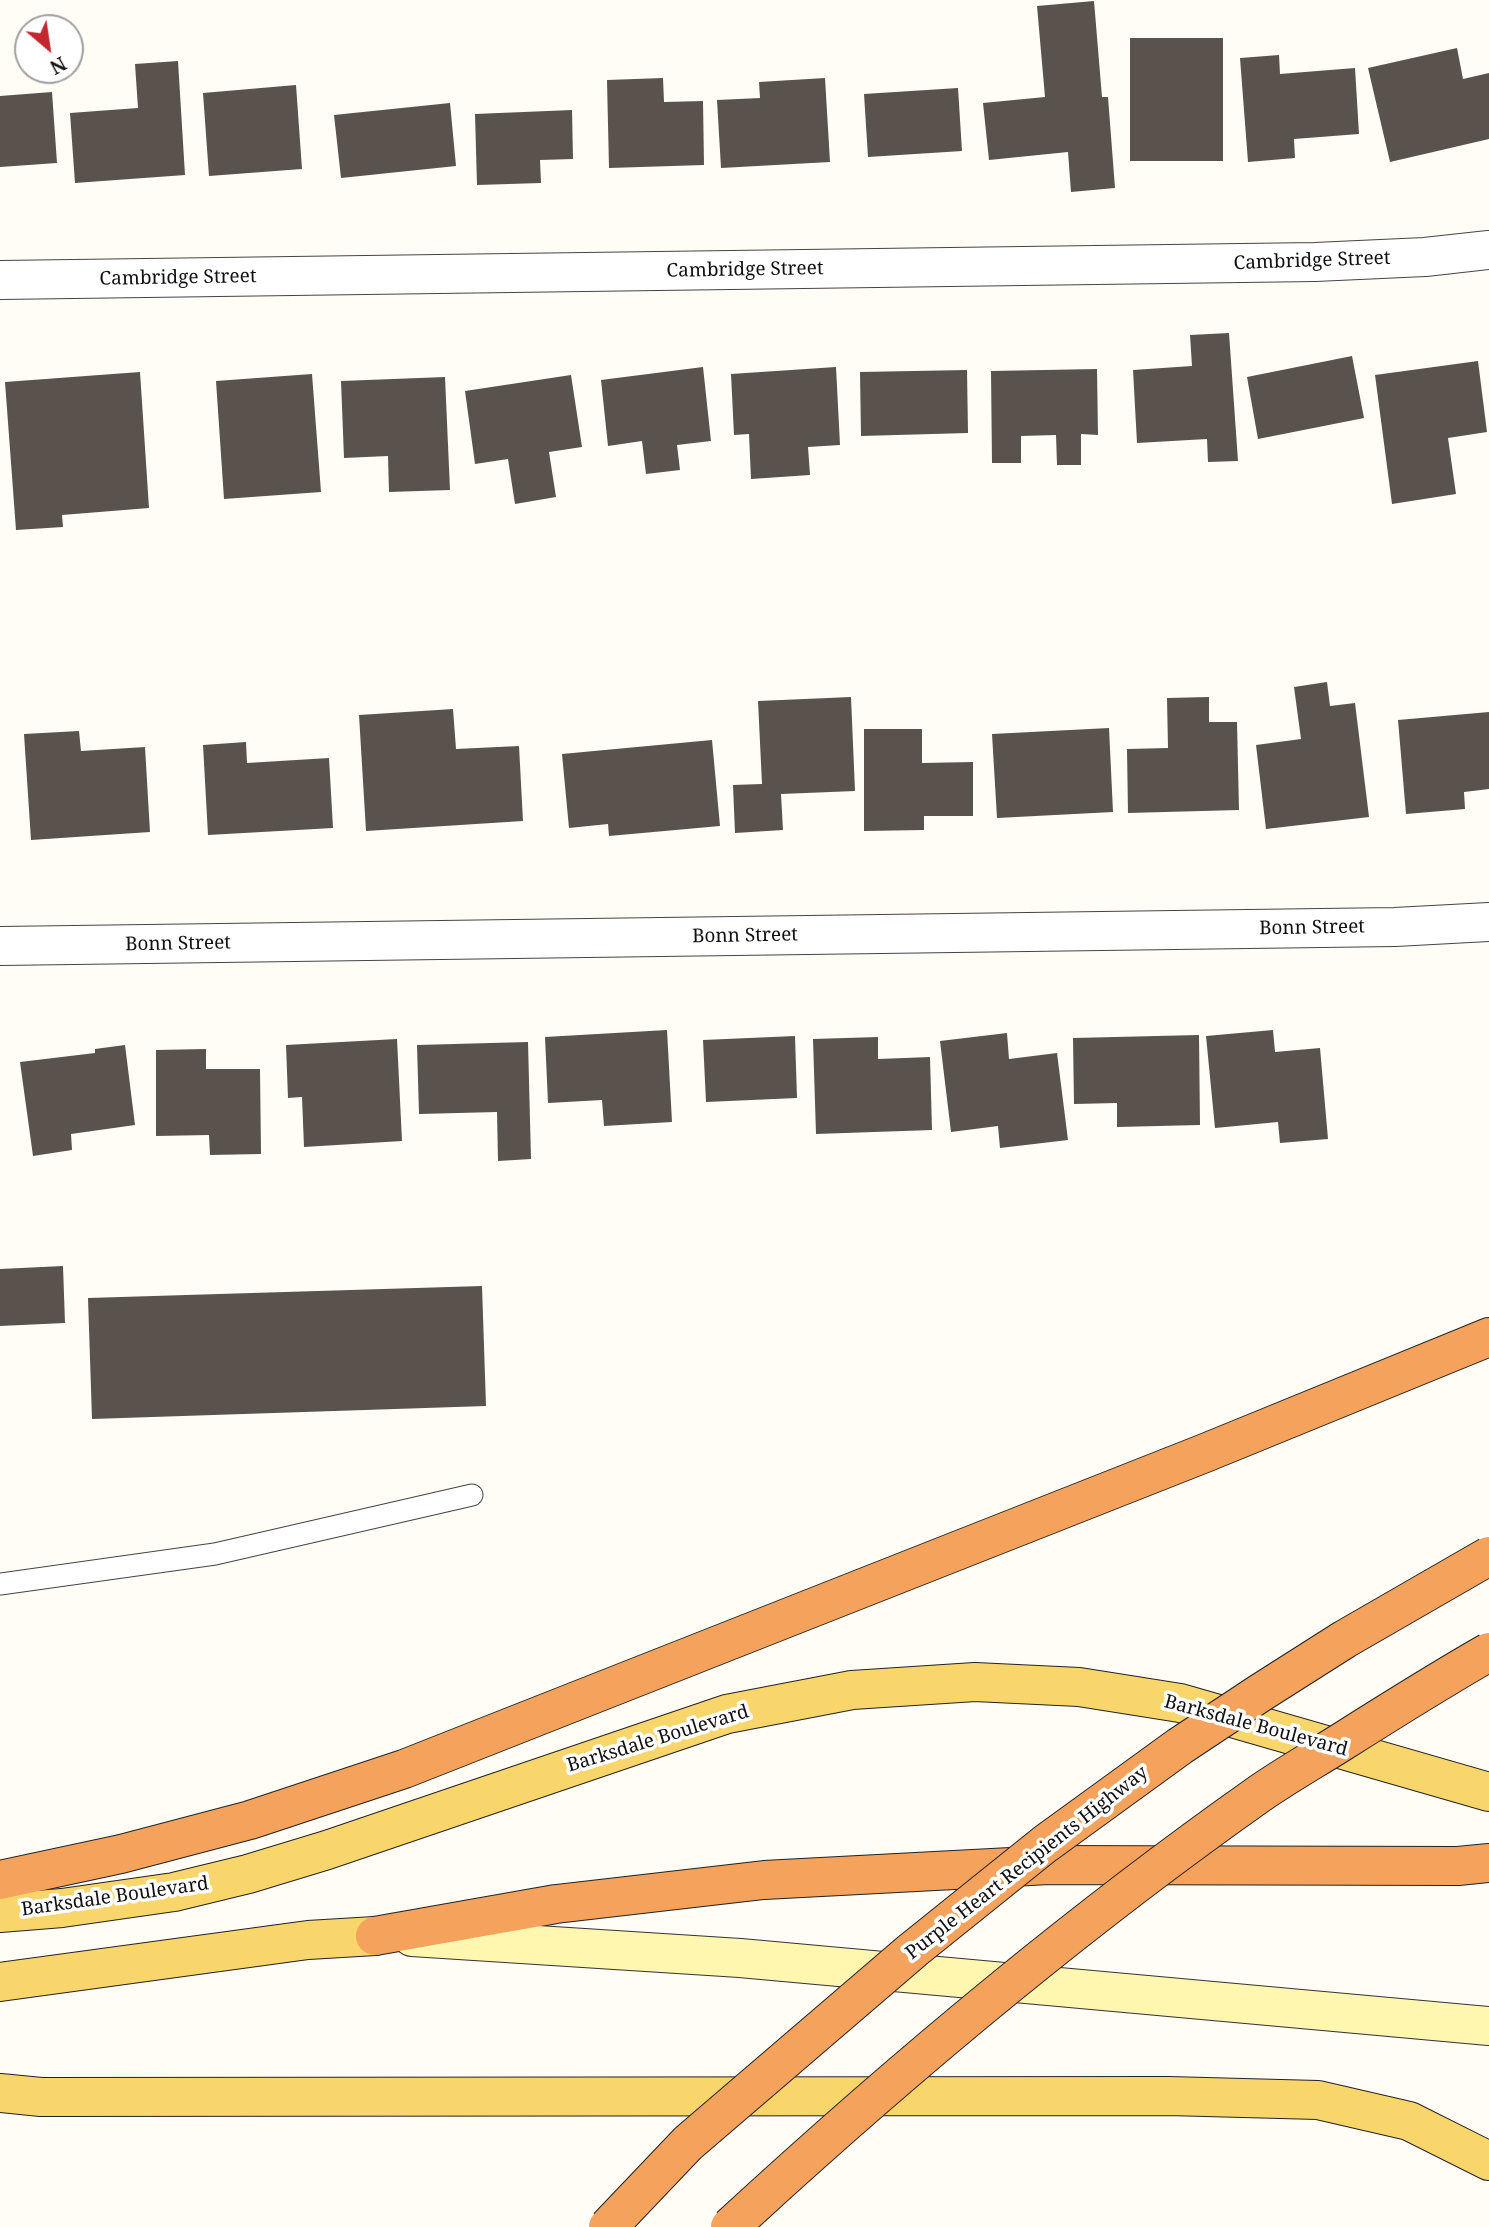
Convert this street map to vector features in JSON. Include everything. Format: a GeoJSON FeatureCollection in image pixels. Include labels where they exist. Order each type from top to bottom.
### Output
{"type":"FeatureCollection","features":[{"type":"Feature","properties":{"kind":"highway"},"geometry":{"type":"LineString","coordinates":[[0,1880],[121,1854],[250,1820],[404,1769],[1205,1453],[1489,1337]]}},
{"type":"Feature","properties":{"kind":"highway","name":"Purple Heart Recipients Highway"},"geometry":{"type":"LineString","coordinates":[[608,2227],[688,2143],[913,1950],[1045,1844],[1180,1745],[1260,1693],[1345,1639],[1489,1556]]}},
{"type":"Feature","properties":{"kind":"highway"},"geometry":{"type":"LineString","coordinates":[[730,2227],[931,2048],[1114,1899],[1261,1792],[1436,1682],[1489,1652]]}},
{"type":"Feature","properties":{"kind":"highway"},"geometry":{"type":"LineString","coordinates":[[375,1936],[556,1904],[764,1880],[1049,1865],[1458,1866],[1489,1863]]}},
{"type":"Feature","properties":{"kind":"main road","name":"Barksdale Boulevard"},"geometry":{"type":"LineString","coordinates":[[0,1913],[62,1908],[174,1892],[248,1874],[327,1850],[727,1714],[852,1690],[975,1682],[1079,1687],[1180,1703],[1489,1793]]}},
{"type":"Feature","properties":{"kind":"main road"},"geometry":{"type":"LineString","coordinates":[[0,1982],[308,1940],[375,1936],[740,1958],[1489,2026]]}},
{"type":"Feature","properties":{"kind":"main road"},"geometry":{"type":"LineString","coordinates":[[0,2093],[41,2096],[1168,2096],[1318,2100],[1409,2122],[1489,2161]]}},
{"type":"Feature","properties":{"kind":"street","name":"Cambridge Street"},"geometry":{"type":"LineString","coordinates":[[0,280],[1315,262],[1425,257],[1489,250]]}},
{"type":"Feature","properties":{"kind":"street","name":"Bonn Street"},"geometry":{"type":"LineString","coordinates":[[0,946],[1395,928],[1489,922]]}},
{"type":"Feature","properties":{"kind":"lane"},"geometry":{"type":"LineString","coordinates":[[0,1584],[215,1553],[472,1495]]}},
{"type":"Feature","properties":{"kind":"building"},"geometry":{"type":"Polygon","coordinates":[[[1094,1],[1102,97],[1108,97],[1115,188],[1071,192],[1068,152],[989,160],[983,103],[1045,97],[1037,6],[1094,1]]]}},
{"type":"Feature","properties":{"kind":"building"},"geometry":{"type":"Polygon","coordinates":[[[1130,38],[1223,38],[1223,161],[1130,161],[1130,38]]]}},
{"type":"Feature","properties":{"kind":"building"},"geometry":{"type":"Polygon","coordinates":[[[1457,48],[1463,79],[1489,73],[1489,139],[1390,162],[1368,68],[1457,48]]]}},
{"type":"Feature","properties":{"kind":"building"},"geometry":{"type":"Polygon","coordinates":[[[1279,55],[1280,74],[1355,68],[1359,134],[1294,139],[1295,158],[1248,162],[1240,58],[1279,55]]]}},
{"type":"Feature","properties":{"kind":"building"},"geometry":{"type":"Polygon","coordinates":[[[178,61],[185,175],[75,183],[70,113],[138,108],[135,64],[178,61]]]}},
{"type":"Feature","properties":{"kind":"building"},"geometry":{"type":"Polygon","coordinates":[[[663,78],[664,102],[703,101],[704,165],[609,168],[607,80],[663,78]]]}},
{"type":"Feature","properties":{"kind":"building"},"geometry":{"type":"Polygon","coordinates":[[[825,78],[830,162],[721,168],[717,100],[760,98],[759,82],[825,78]]]}},
{"type":"Feature","properties":{"kind":"building"},"geometry":{"type":"Polygon","coordinates":[[[296,85],[302,169],[209,176],[203,93],[296,85]]]}},
{"type":"Feature","properties":{"kind":"building"},"geometry":{"type":"Polygon","coordinates":[[[958,88],[962,151],[868,157],[864,94],[958,88]]]}},
{"type":"Feature","properties":{"kind":"building"},"geometry":{"type":"Polygon","coordinates":[[[52,92],[57,163],[0,167],[0,96],[52,92]]]}},
{"type":"Feature","properties":{"kind":"building"},"geometry":{"type":"Polygon","coordinates":[[[450,103],[456,166],[341,178],[334,115],[450,103]]]}},
{"type":"Feature","properties":{"kind":"building"},"geometry":{"type":"Polygon","coordinates":[[[572,110],[573,159],[540,160],[541,183],[477,185],[475,114],[572,110]]]}},
{"type":"Feature","properties":{"kind":"building"},"geometry":{"type":"Polygon","coordinates":[[[1229,333],[1238,461],[1208,462],[1207,439],[1137,443],[1133,370],[1192,366],[1190,335],[1229,333]]]}},
{"type":"Feature","properties":{"kind":"building"},"geometry":{"type":"Polygon","coordinates":[[[1352,356],[1364,418],[1258,439],[1247,377],[1352,356]]]}},
{"type":"Feature","properties":{"kind":"building"},"geometry":{"type":"Polygon","coordinates":[[[1478,361],[1487,432],[1448,438],[1456,494],[1392,504],[1375,375],[1478,361]]]}},
{"type":"Feature","properties":{"kind":"building"},"geometry":{"type":"Polygon","coordinates":[[[703,367],[711,441],[677,445],[680,470],[646,474],[642,441],[608,446],[601,380],[703,367]]]}},
{"type":"Feature","properties":{"kind":"building"},"geometry":{"type":"Polygon","coordinates":[[[836,367],[840,445],[808,447],[810,475],[751,479],[749,434],[734,435],[731,374],[836,367]]]}},
{"type":"Feature","properties":{"kind":"building"},"geometry":{"type":"Polygon","coordinates":[[[1097,369],[1098,435],[1081,434],[1081,465],[1057,465],[1056,435],[1021,436],[1021,463],[992,463],[991,371],[1097,369]]]}},
{"type":"Feature","properties":{"kind":"building"},"geometry":{"type":"Polygon","coordinates":[[[967,370],[968,433],[861,436],[860,372],[967,370]]]}},
{"type":"Feature","properties":{"kind":"building"},"geometry":{"type":"Polygon","coordinates":[[[140,372],[149,508],[62,515],[63,527],[16,530],[5,382],[140,372]]]}},
{"type":"Feature","properties":{"kind":"building"},"geometry":{"type":"Polygon","coordinates":[[[312,374],[321,492],[224,499],[216,381],[312,374]]]}},
{"type":"Feature","properties":{"kind":"building"},"geometry":{"type":"Polygon","coordinates":[[[571,375],[582,447],[549,452],[556,497],[515,504],[508,459],[475,464],[465,391],[571,375]]]}},
{"type":"Feature","properties":{"kind":"building"},"geometry":{"type":"Polygon","coordinates":[[[445,377],[450,490],[389,492],[388,456],[344,458],[341,381],[445,377]]]}},
{"type":"Feature","properties":{"kind":"building"},"geometry":{"type":"Polygon","coordinates":[[[1327,682],[1330,706],[1355,703],[1369,817],[1266,829],[1256,745],[1301,739],[1294,687],[1327,682]]]}},
{"type":"Feature","properties":{"kind":"building"},"geometry":{"type":"Polygon","coordinates":[[[851,697],[855,791],[781,794],[783,830],[735,833],[733,785],[762,784],[758,701],[851,697]]]}},
{"type":"Feature","properties":{"kind":"building"},"geometry":{"type":"Polygon","coordinates":[[[1209,697],[1209,722],[1237,722],[1239,810],[1128,813],[1127,749],[1168,748],[1167,698],[1209,697]]]}},
{"type":"Feature","properties":{"kind":"building"},"geometry":{"type":"Polygon","coordinates":[[[453,709],[456,749],[519,746],[523,821],[366,831],[359,715],[453,709]]]}},
{"type":"Feature","properties":{"kind":"building"},"geometry":{"type":"Polygon","coordinates":[[[1489,712],[1489,789],[1464,792],[1465,809],[1406,814],[1398,720],[1489,712]]]}},
{"type":"Feature","properties":{"kind":"building"},"geometry":{"type":"Polygon","coordinates":[[[1109,728],[1113,812],[997,818],[992,734],[1109,728]]]}},
{"type":"Feature","properties":{"kind":"building"},"geometry":{"type":"Polygon","coordinates":[[[864,729],[922,729],[922,763],[973,762],[973,816],[924,816],[924,830],[864,831],[864,729]]]}},
{"type":"Feature","properties":{"kind":"building"},"geometry":{"type":"Polygon","coordinates":[[[79,731],[81,751],[145,747],[150,832],[31,840],[24,734],[79,731]]]}},
{"type":"Feature","properties":{"kind":"building"},"geometry":{"type":"Polygon","coordinates":[[[712,740],[720,826],[609,836],[608,824],[569,828],[562,754],[712,740]]]}},
{"type":"Feature","properties":{"kind":"building"},"geometry":{"type":"Polygon","coordinates":[[[246,742],[247,763],[329,758],[333,828],[208,835],[203,745],[246,742]]]}},
{"type":"Feature","properties":{"kind":"building"},"geometry":{"type":"Polygon","coordinates":[[[667,1030],[672,1122],[604,1126],[602,1100],[548,1103],[545,1037],[667,1030]]]}},
{"type":"Feature","properties":{"kind":"building"},"geometry":{"type":"Polygon","coordinates":[[[1273,1030],[1275,1052],[1320,1048],[1328,1139],[1280,1143],[1278,1122],[1215,1128],[1206,1036],[1273,1030]]]}},
{"type":"Feature","properties":{"kind":"building"},"geometry":{"type":"Polygon","coordinates":[[[1007,1033],[1009,1059],[1057,1053],[1068,1140],[1000,1148],[998,1126],[951,1132],[940,1041],[1007,1033]]]}},
{"type":"Feature","properties":{"kind":"building"},"geometry":{"type":"Polygon","coordinates":[[[1199,1035],[1200,1125],[1117,1127],[1117,1103],[1074,1104],[1073,1038],[1199,1035]]]}},
{"type":"Feature","properties":{"kind":"building"},"geometry":{"type":"Polygon","coordinates":[[[795,1036],[797,1098],[706,1102],[703,1040],[795,1036]]]}},
{"type":"Feature","properties":{"kind":"building"},"geometry":{"type":"Polygon","coordinates":[[[878,1037],[878,1059],[930,1057],[932,1130],[816,1134],[813,1039],[878,1037]]]}},
{"type":"Feature","properties":{"kind":"building"},"geometry":{"type":"Polygon","coordinates":[[[397,1039],[402,1141],[304,1147],[302,1097],[288,1098],[286,1045],[397,1039]]]}},
{"type":"Feature","properties":{"kind":"building"},"geometry":{"type":"Polygon","coordinates":[[[528,1042],[531,1159],[498,1161],[497,1112],[419,1114],[417,1045],[528,1042]]]}},
{"type":"Feature","properties":{"kind":"building"},"geometry":{"type":"Polygon","coordinates":[[[125,1045],[135,1125],[71,1134],[72,1150],[33,1156],[20,1062],[95,1053],[95,1049],[125,1045]]]}},
{"type":"Feature","properties":{"kind":"building"},"geometry":{"type":"Polygon","coordinates":[[[206,1049],[206,1069],[260,1069],[261,1154],[210,1155],[209,1135],[156,1136],[156,1050],[206,1049]]]}},
{"type":"Feature","properties":{"kind":"building"},"geometry":{"type":"Polygon","coordinates":[[[63,1266],[65,1323],[0,1326],[0,1269],[63,1266]]]}},
{"type":"Feature","properties":{"kind":"building"},"geometry":{"type":"Polygon","coordinates":[[[482,1286],[486,1406],[92,1419],[88,1298],[482,1286]]]}}]}
